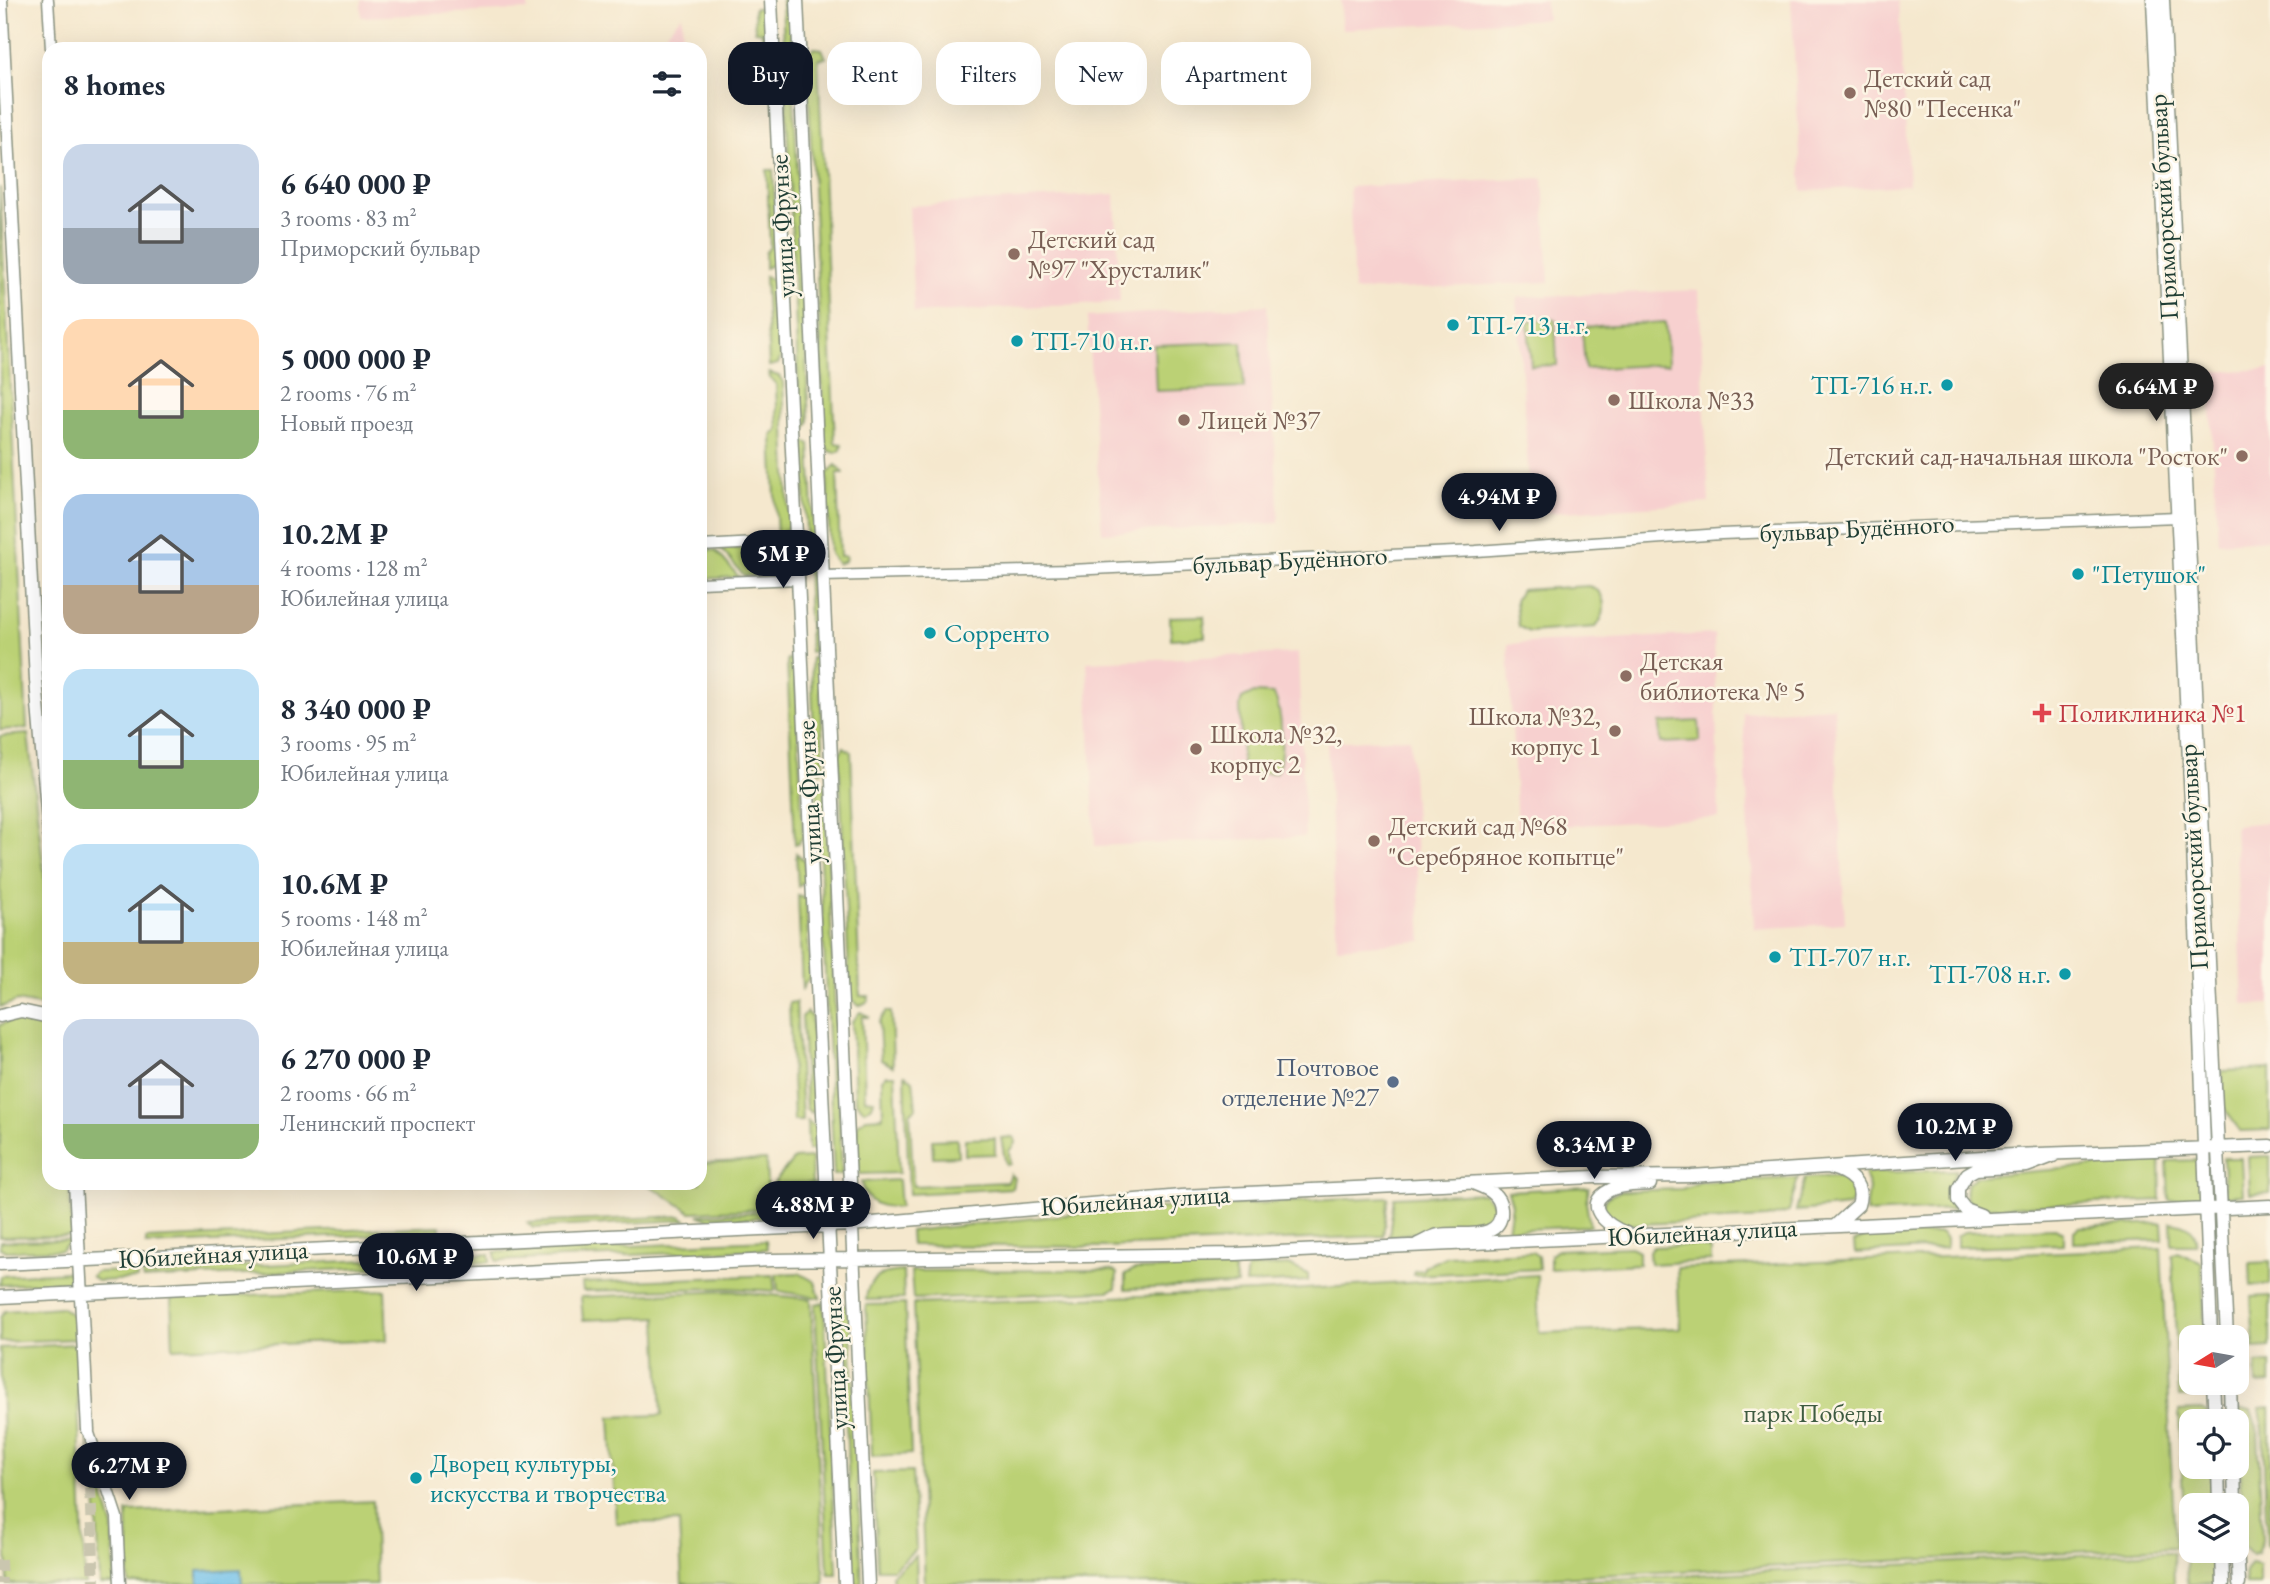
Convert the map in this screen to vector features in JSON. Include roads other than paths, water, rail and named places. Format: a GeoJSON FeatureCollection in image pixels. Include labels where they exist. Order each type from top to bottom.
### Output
{"type":"FeatureCollection","features":[{"type":"Feature","properties":{"kind":"main road"},"geometry":{"type":"LineString","coordinates":[[1,0],[42,752]]}},
{"type":"Feature","properties":{"kind":"main road","name":"улица Фрунзе"},"geometry":{"type":"LineString","coordinates":[[771,0],[845,1584]]}},
{"type":"Feature","properties":{"kind":"main road","name":"улица Фрунзе"},"geometry":{"type":"LineString","coordinates":[[797,0],[868,1584]]}},
{"type":"Feature","properties":{"kind":"main road","name":"Приморский бульвар"},"geometry":{"type":"LineString","coordinates":[[2153,0],[2178,517],[2211,1325]]}},
{"type":"Feature","properties":{"kind":"main road"},"geometry":{"type":"LineString","coordinates":[[2163,0],[2226,1325]]}},
{"type":"Feature","properties":{"kind":"main road"},"geometry":{"type":"LineString","coordinates":[[792,437],[815,436]]}},
{"type":"Feature","properties":{"kind":"main road"},"geometry":{"type":"LineString","coordinates":[[809,777],[830,776]]}},
{"type":"Feature","properties":{"kind":"main road"},"geometry":{"type":"LineString","coordinates":[[0,1016],[21,1011],[42,1016]]}},
{"type":"Feature","properties":{"kind":"main road","name":"Юбилейная улица"},"geometry":{"type":"LineString","coordinates":[[0,1264],[850,1225],[1181,1196],[1691,1176],[2063,1153],[2270,1146]]}},
{"type":"Feature","properties":{"kind":"main road"},"geometry":{"type":"LineString","coordinates":[[1996,1218],[1965,1209],[1958,1200],[1958,1189],[1967,1174],[1976,1169],[2027,1166],[2063,1153]]}},
{"type":"Feature","properties":{"kind":"main road"},"geometry":{"type":"LineString","coordinates":[[1825,1167],[1852,1177],[1860,1192],[1858,1205],[1836,1225]]}},
{"type":"Feature","properties":{"kind":"main road"},"geometry":{"type":"LineString","coordinates":[[1630,1234],[1608,1226],[1602,1220],[1598,1208],[1603,1195],[1618,1187],[1670,1184],[1691,1176]]}},
{"type":"Feature","properties":{"kind":"main road"},"geometry":{"type":"LineString","coordinates":[[1412,1247],[1437,1235],[1488,1233],[1497,1226],[1502,1209],[1499,1200],[1493,1193],[1471,1183]]}},
{"type":"Feature","properties":{"kind":"main road"},"geometry":{"type":"LineString","coordinates":[[75,1190],[88,1430]]}},
{"type":"Feature","properties":{"kind":"main road","name":"Юбилейная улица"},"geometry":{"type":"LineString","coordinates":[[0,1297],[830,1259],[1121,1258],[1412,1247],[1630,1234],[2270,1206]]}},
{"type":"Feature","properties":{"kind":"main road"},"geometry":{"type":"LineString","coordinates":[[2222,1563],[2223,1584]]}},
{"type":"Feature","properties":{"kind":"main road"},"geometry":{"type":"LineString","coordinates":[[2238,1563],[2239,1584]]}},
{"type":"Feature","properties":{"kind":"street"},"geometry":{"type":"LineString","coordinates":[[48,0],[51,42]]}},
{"type":"Feature","properties":{"kind":"street","name":"бульвар Будённого"},"geometry":{"type":"LineString","coordinates":[[822,576],[1070,570],[1476,551],[1733,534],[2178,517]]}},
{"type":"Feature","properties":{"kind":"street"},"geometry":{"type":"LineString","coordinates":[[707,546],[797,541]]}},
{"type":"Feature","properties":{"kind":"street"},"geometry":{"type":"LineString","coordinates":[[707,583],[799,579]]}},
{"type":"Feature","properties":{"kind":"street"},"geometry":{"type":"LineString","coordinates":[[88,1430],[117,1517],[120,1584]]}},
{"type":"Feature","properties":{"kind":"water"},"geometry":{"type":"Polygon","coordinates":[[[241,1569],[242,1584],[198,1584],[198,1571],[241,1569]]]}},
{"type":"Feature","properties":{"kind":"tunnel"},"geometry":{"type":"LineString","coordinates":[[88,1434],[94,1584]]}},
{"type":"Feature","properties":{"kind":"tunnel"},"geometry":{"type":"LineString","coordinates":[[0,1560],[1,1584]]}},
{"type":"Feature","properties":{"kind":"place","name":"Детский сад №80 \"Песенка\""},"geometry":{"type":"Point","coordinates":[1850,93]}},
{"type":"Feature","properties":{"kind":"place","name":"Детский сад №97 \"Хрусталик\""},"geometry":{"type":"Point","coordinates":[1014,254]}},
{"type":"Feature","properties":{"kind":"place","name":"ТП-713 н.г."},"geometry":{"type":"Point","coordinates":[1453,325]}},
{"type":"Feature","properties":{"kind":"place","name":"ТП-710 н.г."},"geometry":{"type":"Point","coordinates":[1017,341]}},
{"type":"Feature","properties":{"kind":"place","name":"ТП-716 н.г."},"geometry":{"type":"Point","coordinates":[1947,385]}},
{"type":"Feature","properties":{"kind":"place","name":"Школа №33"},"geometry":{"type":"Point","coordinates":[1614,400]}},
{"type":"Feature","properties":{"kind":"place","name":"Лицей №37"},"geometry":{"type":"Point","coordinates":[1184,420]}},
{"type":"Feature","properties":{"kind":"place","name":"Детский сад-начальная школа \"Росток\""},"geometry":{"type":"Point","coordinates":[2242,456]}},
{"type":"Feature","properties":{"kind":"place","name":"\"Петушок\""},"geometry":{"type":"Point","coordinates":[2078,574]}},
{"type":"Feature","properties":{"kind":"place","name":"Сорренто"},"geometry":{"type":"Point","coordinates":[930,633]}},
{"type":"Feature","properties":{"kind":"place","name":"Детская библиотека № 5"},"geometry":{"type":"Point","coordinates":[1626,676]}},
{"type":"Feature","properties":{"kind":"place","name":"Поликлиника №1"},"geometry":{"type":"Point","coordinates":[2042,713]}},
{"type":"Feature","properties":{"kind":"place","name":"Школа №32, корпус 1"},"geometry":{"type":"Point","coordinates":[1615,731]}},
{"type":"Feature","properties":{"kind":"place","name":"Школа №32, корпус 2"},"geometry":{"type":"Point","coordinates":[1196,749]}},
{"type":"Feature","properties":{"kind":"place","name":"Детский сад №68 \"Серебряное копытце\""},"geometry":{"type":"Point","coordinates":[1374,841]}},
{"type":"Feature","properties":{"kind":"place","name":"ТП-707 н.г."},"geometry":{"type":"Point","coordinates":[1775,957]}},
{"type":"Feature","properties":{"kind":"place","name":"ТП-708 н.г."},"geometry":{"type":"Point","coordinates":[2065,974]}},
{"type":"Feature","properties":{"kind":"place","name":"Почтовое отделение №27"},"geometry":{"type":"Point","coordinates":[1393,1082]}},
{"type":"Feature","properties":{"kind":"place","name":"Дворец культуры, искусства и творчества"},"geometry":{"type":"Point","coordinates":[416,1478]}},
{"type":"Feature","properties":{"kind":"park label","name":"парк Победы"},"geometry":{"type":"Point","coordinates":[1813,1413]}}]}
